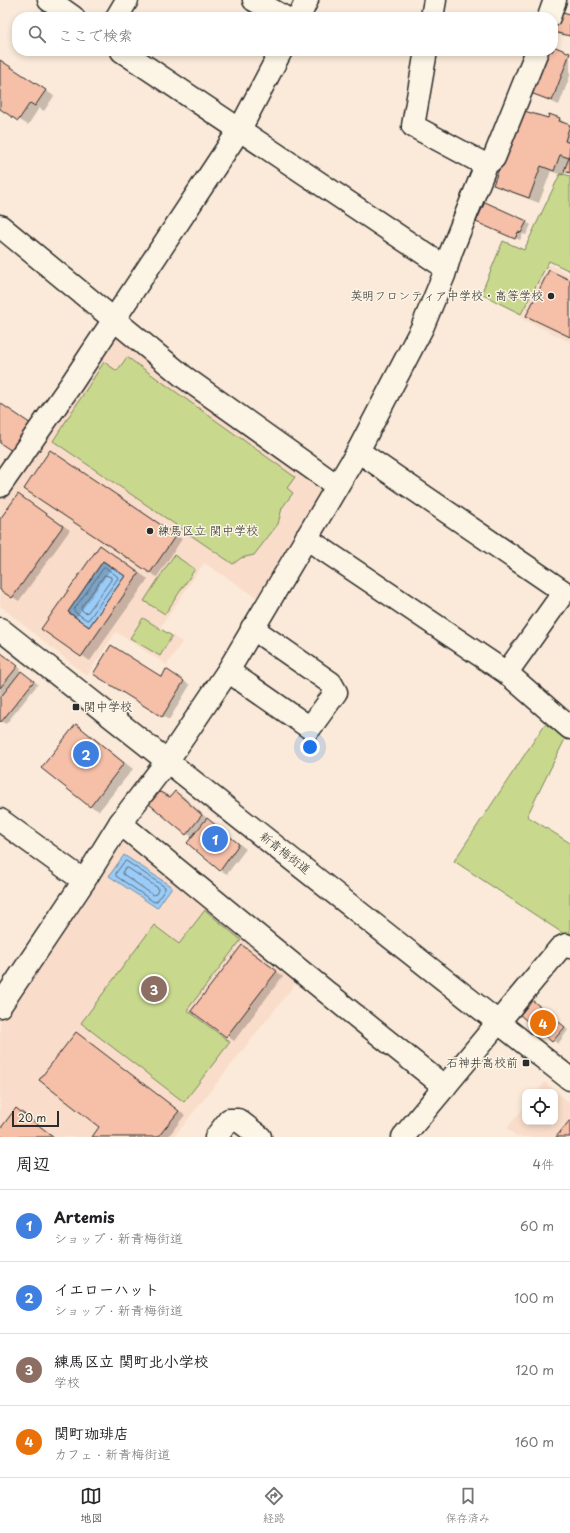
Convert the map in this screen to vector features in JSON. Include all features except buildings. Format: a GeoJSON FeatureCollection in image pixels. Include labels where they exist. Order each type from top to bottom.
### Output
{"type":"FeatureCollection","features":[{"type":"Feature","properties":{"kind":"street"},"geometry":{"type":"LineString","coordinates":[[49,0],[66,12]]}},
{"type":"Feature","properties":{"kind":"street"},"geometry":{"type":"LineString","coordinates":[[120,12],[127,0]]}},
{"type":"Feature","properties":{"kind":"street"},"geometry":{"type":"LineString","coordinates":[[254,0],[275,12]]}},
{"type":"Feature","properties":{"kind":"street"},"geometry":{"type":"LineString","coordinates":[[301,12],[307,0]]}},
{"type":"Feature","properties":{"kind":"street"},"geometry":{"type":"LineString","coordinates":[[433,12],[435,0]]}},
{"type":"Feature","properties":{"kind":"street"},"geometry":{"type":"LineString","coordinates":[[551,12],[555,0]]}},
{"type":"Feature","properties":{"kind":"street"},"geometry":{"type":"LineString","coordinates":[[130,56],[446,268]]}},
{"type":"Feature","properties":{"kind":"street"},"geometry":{"type":"LineString","coordinates":[[0,486],[115,319],[240,129],[278,56]]}},
{"type":"Feature","properties":{"kind":"street"},"geometry":{"type":"LineString","coordinates":[[425,56],[413,126],[486,165]]}},
{"type":"Feature","properties":{"kind":"street"},"geometry":{"type":"LineString","coordinates":[[0,1006],[120,823],[168,760],[228,670],[358,451],[422,328],[486,165],[494,158],[535,56]]}},
{"type":"Feature","properties":{"kind":"street"},"geometry":{"type":"LineString","coordinates":[[0,226],[184,377],[337,486]]}},
{"type":"Feature","properties":{"kind":"street"},"geometry":{"type":"LineString","coordinates":[[358,451],[564,592],[510,668],[508,674]]}},
{"type":"Feature","properties":{"kind":"street"},"geometry":{"type":"LineString","coordinates":[[306,538],[508,674],[570,728]]}},
{"type":"Feature","properties":{"kind":"street"},"geometry":{"type":"LineString","coordinates":[[228,670],[310,728],[336,692],[331,683],[252,628]]}},
{"type":"Feature","properties":{"kind":"street","name":"新青梅街道"},"geometry":{"type":"LineString","coordinates":[[0,629],[168,760],[570,1079]]}},
{"type":"Feature","properties":{"kind":"street"},"geometry":{"type":"LineString","coordinates":[[0,820],[84,880]]}},
{"type":"Feature","properties":{"kind":"street"},"geometry":{"type":"LineString","coordinates":[[120,823],[445,1087]]}},
{"type":"Feature","properties":{"kind":"street"},"geometry":{"type":"LineString","coordinates":[[403,1137],[560,948],[566,945],[570,946]]}},
{"type":"Feature","properties":{"kind":"street"},"geometry":{"type":"LineString","coordinates":[[216,1137],[229,1120],[238,1120],[260,1137]]}},
{"type":"Feature","properties":{"kind":"shaded area","name":"英明フロンティア中学校・高等学校"},"geometry":{"type":"Polygon","coordinates":[[[549,264],[570,274],[570,342],[520,318],[549,264]]]}},
{"type":"Feature","properties":{"kind":"shaded area","name":"練馬区立 関中学校"},"geometry":{"type":"Polygon","coordinates":[[[120,334],[327,488],[258,598],[204,563],[160,628],[182,642],[167,665],[116,632],[87,676],[0,606],[0,500],[112,339],[120,334]]]}},
{"type":"Feature","properties":{"kind":"shaded area"},"geometry":{"type":"Polygon","coordinates":[[[121,838],[300,978],[174,1137],[0,1137],[0,1013],[121,838]]]}},
{"type":"Feature","properties":{"kind":"shaded area"},"geometry":{"type":"Polygon","coordinates":[[[545,1082],[553,1089],[539,1089],[545,1082]]]}},
{"type":"Feature","properties":{"kind":"shaded area"},"geometry":{"type":"Polygon","coordinates":[[[558,1093],[570,1103],[570,1137],[517,1137],[507,1128],[522,1110],[522,1125],[558,1125],[558,1093]]]}},
{"type":"Feature","properties":{"kind":"green space"},"geometry":{"type":"Polygon","coordinates":[[[560,174],[570,176],[570,271],[549,261],[521,314],[481,294],[503,241],[524,250],[560,174]]]}},
{"type":"Feature","properties":{"kind":"green space"},"geometry":{"type":"Polygon","coordinates":[[[127,357],[295,477],[287,488],[293,493],[282,508],[278,524],[254,555],[241,558],[233,564],[53,441],[104,362],[117,371],[127,357]]]}},
{"type":"Feature","properties":{"kind":"green space"},"geometry":{"type":"Polygon","coordinates":[[[174,555],[195,569],[165,614],[144,601],[174,555]]]}},
{"type":"Feature","properties":{"kind":"green space"},"geometry":{"type":"Polygon","coordinates":[[[143,618],[172,636],[160,656],[130,638],[143,618]]]}},
{"type":"Feature","properties":{"kind":"green space"},"geometry":{"type":"Polygon","coordinates":[[[545,724],[566,737],[527,816],[570,843],[570,938],[454,861],[545,724]]]}},
{"type":"Feature","properties":{"kind":"green space"},"geometry":{"type":"Polygon","coordinates":[[[205,910],[241,940],[187,1010],[230,1042],[184,1102],[81,1023],[154,925],[179,944],[205,910]]]}},
{"type":"Feature","properties":{"kind":"water"},"geometry":{"type":"Polygon","coordinates":[[[103,561],[125,576],[89,627],[68,612],[103,561]]]}},
{"type":"Feature","properties":{"kind":"water"},"geometry":{"type":"Polygon","coordinates":[[[124,855],[172,887],[157,908],[109,876],[124,855]]]}},
{"type":"Feature","properties":{"kind":"place","name":"英明フロンティア中学校・高等学校"},"geometry":{"type":"Point","coordinates":[551,296]}},
{"type":"Feature","properties":{"kind":"place","name":"練馬区立 関中学校"},"geometry":{"type":"Point","coordinates":[150,531]}},
{"type":"Feature","properties":{"kind":"place","name":"関中学校"},"geometry":{"type":"Point","coordinates":[76,707]}},
{"type":"Feature","properties":{"kind":"place","name":"イエローハット"},"geometry":{"type":"Point","coordinates":[86,754]}},
{"type":"Feature","properties":{"kind":"place","name":"Artemis"},"geometry":{"type":"Point","coordinates":[215,839]}},
{"type":"Feature","properties":{"kind":"place","name":"練馬区立 関町北小学校"},"geometry":{"type":"Point","coordinates":[154,989]}},
{"type":"Feature","properties":{"kind":"place","name":"関町珈琲店"},"geometry":{"type":"Point","coordinates":[543,1023]}},
{"type":"Feature","properties":{"kind":"place","name":"石神井高校前"},"geometry":{"type":"Point","coordinates":[526,1063]}}]}
